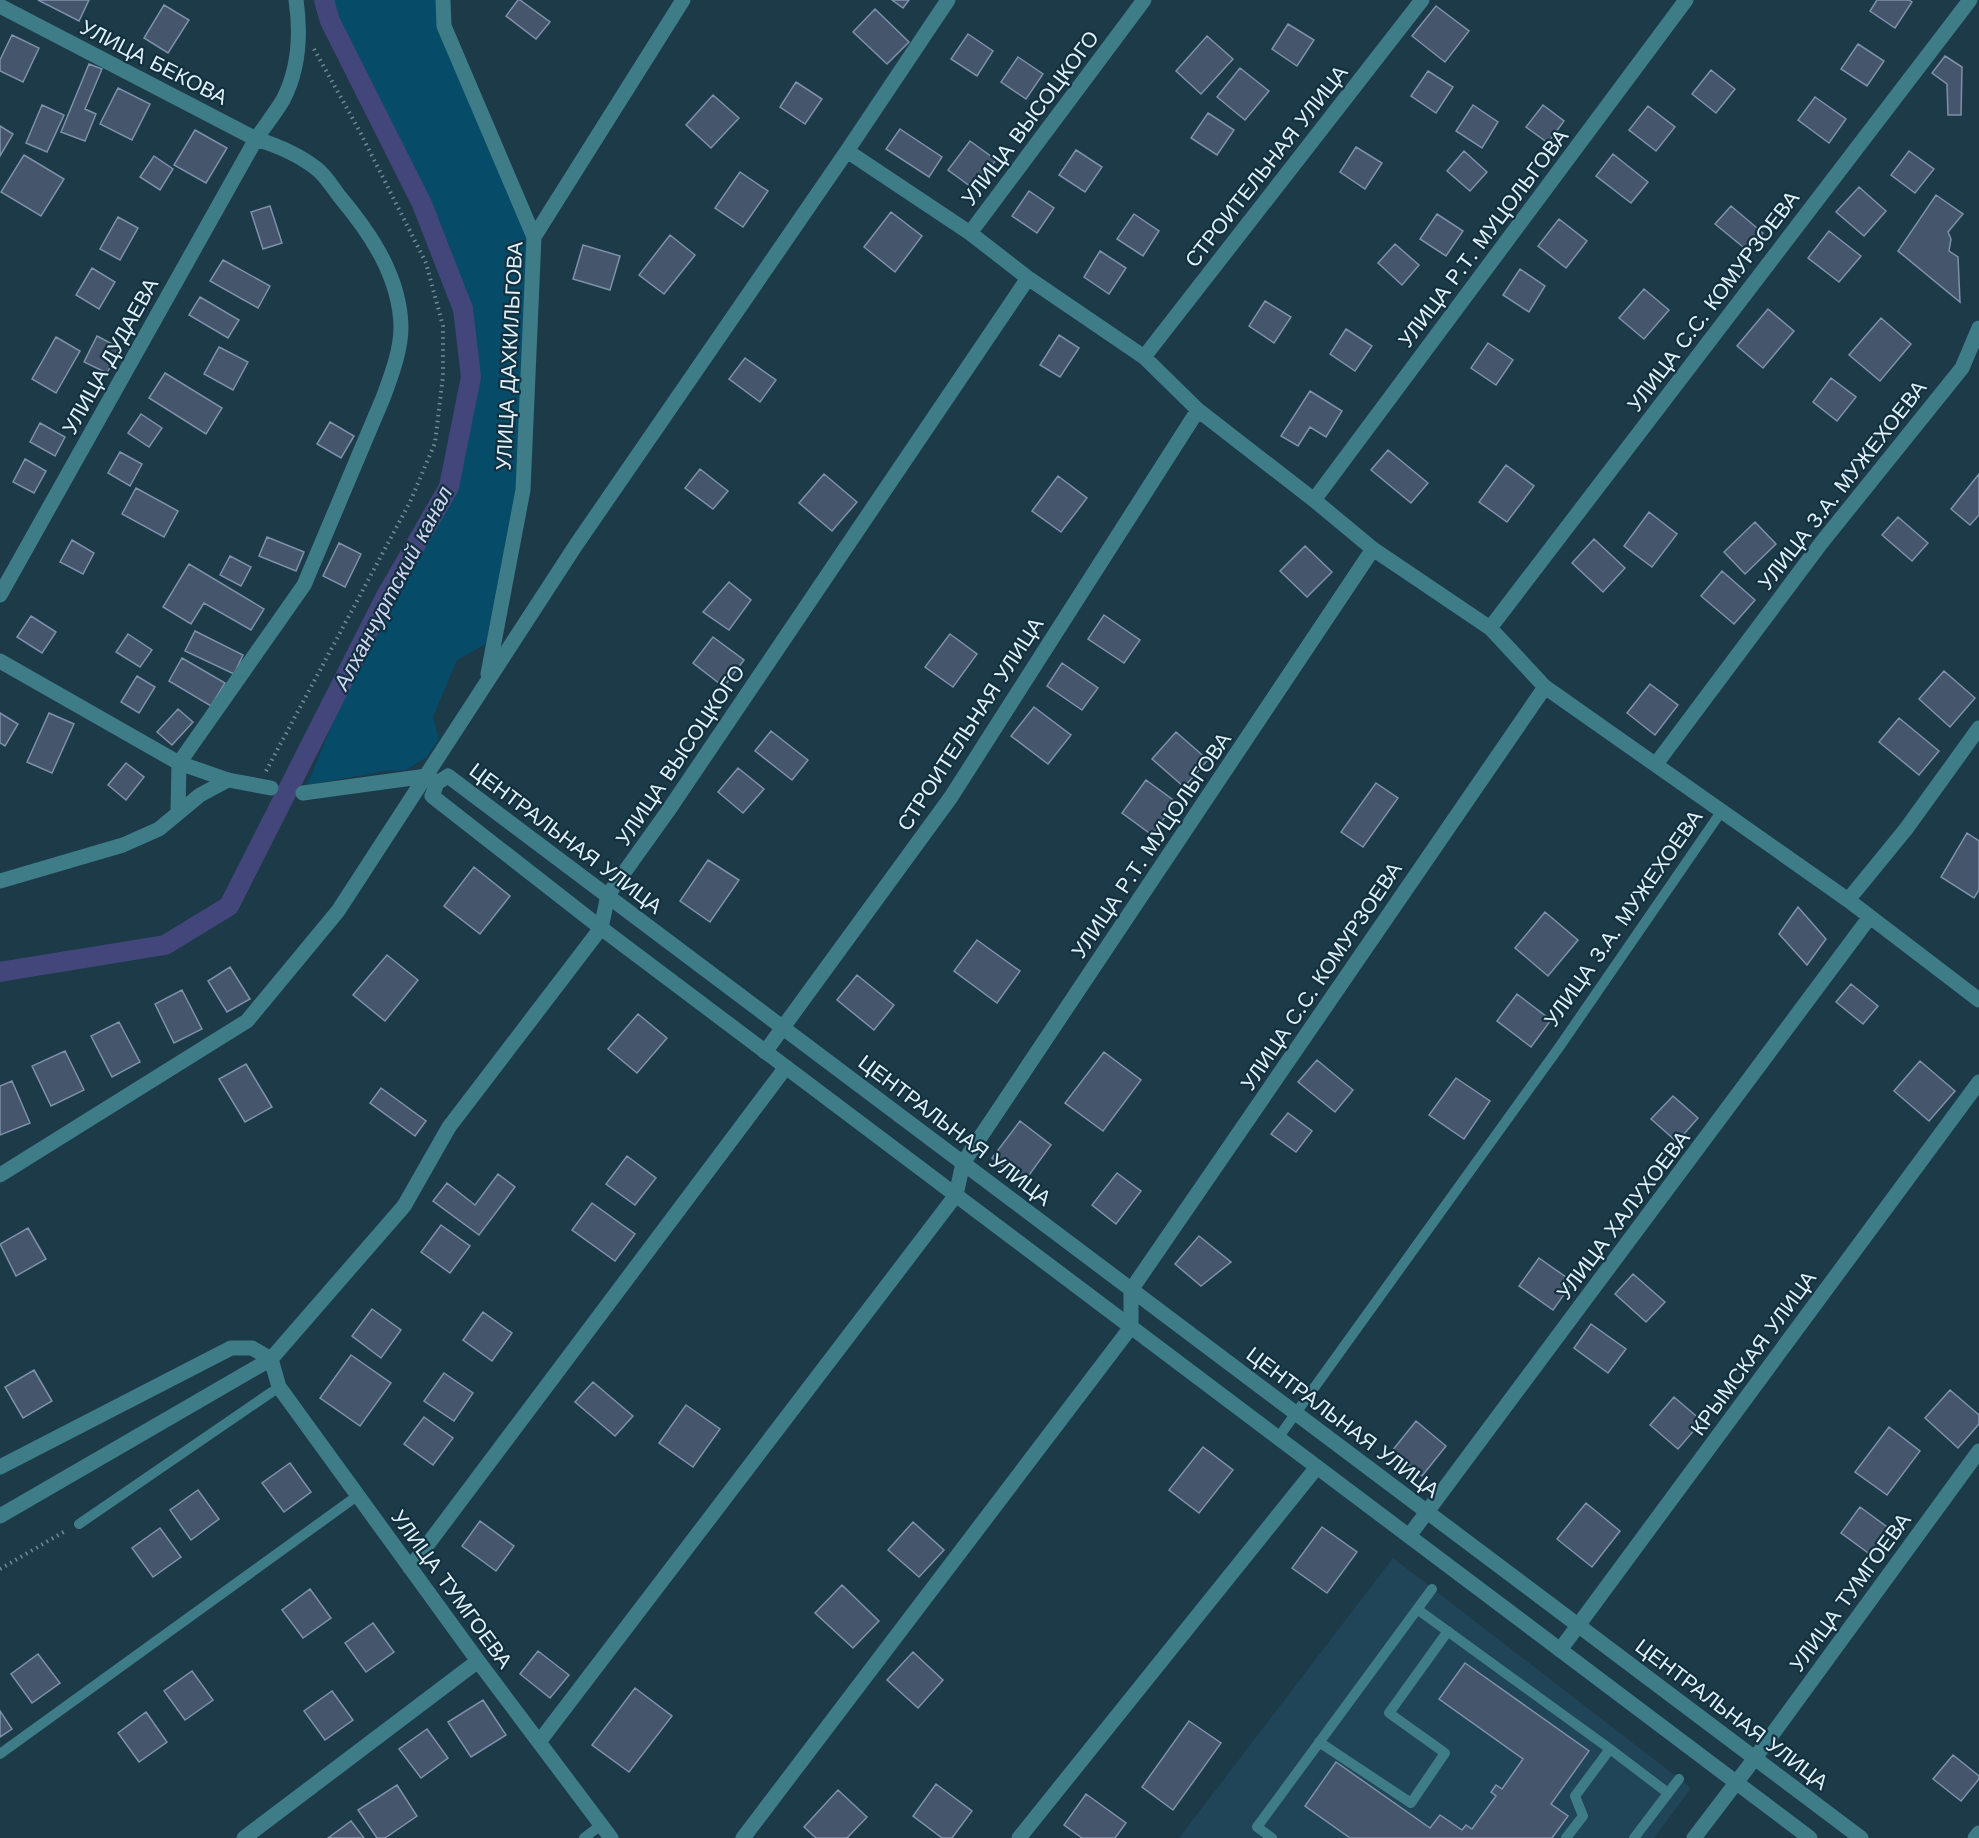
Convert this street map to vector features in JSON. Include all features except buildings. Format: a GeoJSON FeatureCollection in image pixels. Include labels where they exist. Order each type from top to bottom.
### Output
{"type":"FeatureCollection","features":[{"type":"Feature","properties":{"kind":"street","name":"УЛИЦА ДУДАЕВА"},"geometry":{"type":"LineString","coordinates":[[0,595],[256,139],[283,100],[297,62],[299,22],[296,0]]}},
{"type":"Feature","properties":{"kind":"street"},"geometry":{"type":"LineString","coordinates":[[443,0],[444,26],[534,237]]}},
{"type":"Feature","properties":{"kind":"street","name":"УЛИЦА ДАХКИЛЬГОВА"},"geometry":{"type":"LineString","coordinates":[[486,681],[523,490],[534,237],[683,0]]}},
{"type":"Feature","properties":{"kind":"street"},"geometry":{"type":"LineString","coordinates":[[0,1175],[247,1021],[338,911],[432,779],[486,681],[576,545],[848,151],[948,0]]}},
{"type":"Feature","properties":{"kind":"street","name":"УЛИЦА ВЫСОЦКОГО"},"geometry":{"type":"LineString","coordinates":[[970,233],[1144,0]]}},
{"type":"Feature","properties":{"kind":"street","name":"СТРОИТЕЛЬНАЯ УЛИЦА"},"geometry":{"type":"LineString","coordinates":[[1144,357],[1422,0]]}},
{"type":"Feature","properties":{"kind":"street","name":"УЛИЦА Р.Т. МУЦОЛЬГОВА"},"geometry":{"type":"LineString","coordinates":[[1314,500],[1686,0]]}},
{"type":"Feature","properties":{"kind":"street","name":"УЛИЦА С.С. КОМУРЗОЕВА"},"geometry":{"type":"LineString","coordinates":[[1490,628],[1970,0]]}},
{"type":"Feature","properties":{"kind":"street","name":"УЛИЦА БЕКОВА"},"geometry":{"type":"LineString","coordinates":[[0,6],[256,139],[289,149],[319,170],[356,216],[384,260],[396,293],[401,328],[394,369],[304,585],[179,763]]}},
{"type":"Feature","properties":{"kind":"street"},"geometry":{"type":"LineString","coordinates":[[848,151],[970,233],[1028,278],[1144,357],[1198,410],[1373,549],[1490,628],[1545,687],[1656,764]]}},
{"type":"Feature","properties":{"kind":"street","name":"УЛИЦА ВЫСОЦКОГО"},"geometry":{"type":"LineString","coordinates":[[0,1516],[271,1359],[404,1206],[449,1127],[601,928],[608,895],[668,811],[1028,278]]}},
{"type":"Feature","properties":{"kind":"street","name":"УЛИЦА З.А. МУЖЕХОЕВА"},"geometry":{"type":"LineString","coordinates":[[1721,812],[1656,764],[1822,542],[1962,368],[1979,329]]}},
{"type":"Feature","properties":{"kind":"street","name":"СТРОИТЕЛЬНАЯ УЛИЦА"},"geometry":{"type":"LineString","coordinates":[[765,1052],[951,797],[1198,410]]}},
{"type":"Feature","properties":{"kind":"street","name":"УЛИЦА Р.Т. МУЦОЛЬГОВА"},"geometry":{"type":"LineString","coordinates":[[963,1163],[1373,549]]}},
{"type":"Feature","properties":{"kind":"street"},"geometry":{"type":"LineString","coordinates":[[0,661],[179,763],[228,780],[271,788]]}},
{"type":"Feature","properties":{"kind":"street","name":"УЛИЦА С.С. КОМУРЗОЕВА"},"geometry":{"type":"LineString","coordinates":[[1131,1290],[1545,687]]}},
{"type":"Feature","properties":{"kind":"street"},"geometry":{"type":"LineString","coordinates":[[1848,900],[1906,830],[1979,728]]}},
{"type":"Feature","properties":{"kind":"street"},"geometry":{"type":"LineString","coordinates":[[178,812],[179,763]]}},
{"type":"Feature","properties":{"kind":"street","name":"ЦЕНТРАЛЬНАЯ УЛИЦА"},"geometry":{"type":"LineString","coordinates":[[1810,1838],[601,928],[432,796],[432,779],[448,776],[1861,1838]]}},
{"type":"Feature","properties":{"kind":"street"},"geometry":{"type":"LineString","coordinates":[[303,794],[432,779]]}},
{"type":"Feature","properties":{"kind":"street"},"geometry":{"type":"LineString","coordinates":[[0,881],[123,845],[159,829],[200,795],[228,780]]}},
{"type":"Feature","properties":{"kind":"street"},"geometry":{"type":"LineString","coordinates":[[1721,812],[1848,900],[1979,1000]]}},
{"type":"Feature","properties":{"kind":"street","name":"УЛИЦА ХАЛУХОЕВА"},"geometry":{"type":"LineString","coordinates":[[1409,1536],[1869,918]]}},
{"type":"Feature","properties":{"kind":"street"},"geometry":{"type":"LineString","coordinates":[[410,1568],[786,1067]]}},
{"type":"Feature","properties":{"kind":"street","name":"КРЫМСКАЯ УЛИЦА"},"geometry":{"type":"LineString","coordinates":[[1560,1650],[1979,1082]]}},
{"type":"Feature","properties":{"kind":"street"},"geometry":{"type":"LineString","coordinates":[[539,1742],[956,1195],[963,1163]]}},
{"type":"Feature","properties":{"kind":"street"},"geometry":{"type":"LineString","coordinates":[[743,1838],[1131,1327],[1131,1290]]}},
{"type":"Feature","properties":{"kind":"street"},"geometry":{"type":"LineString","coordinates":[[0,1467],[231,1348],[252,1348],[271,1359]]}},
{"type":"Feature","properties":{"kind":"street","name":"УЛИЦА ТУМГОЕВА"},"geometry":{"type":"LineString","coordinates":[[271,1359],[279,1387],[410,1568],[611,1838]]}},
{"type":"Feature","properties":{"kind":"street","name":"УЛИЦА ТУМГОЕВА"},"geometry":{"type":"LineString","coordinates":[[1694,1838],[1979,1451]]}},
{"type":"Feature","properties":{"kind":"street"},"geometry":{"type":"LineString","coordinates":[[1019,1838],[1317,1467]]}},
{"type":"Feature","properties":{"kind":"street"},"geometry":{"type":"LineString","coordinates":[[244,1838],[478,1660]]}},
{"type":"Feature","properties":{"kind":"street"},"geometry":{"type":"LineString","coordinates":[[1975,1838],[1979,1833]]}},
{"type":"Feature","properties":{"kind":"lane","name":"УЛИЦА З.А. МУЖЕХОЕВА"},"geometry":{"type":"LineString","coordinates":[[1278,1438],[1560,1046],[1721,812]]}},
{"type":"Feature","properties":{"kind":"lane"},"geometry":{"type":"LineString","coordinates":[[79,1524],[279,1387]]}},
{"type":"Feature","properties":{"kind":"lane"},"geometry":{"type":"LineString","coordinates":[[0,1754],[357,1496]]}},
{"type":"Feature","properties":{"kind":"lane"},"geometry":{"type":"LineString","coordinates":[[1272,1838],[1257,1827],[1432,1589]]}},
{"type":"Feature","properties":{"kind":"lane"},"geometry":{"type":"LineString","coordinates":[[1417,1608],[1668,1793]]}},
{"type":"Feature","properties":{"kind":"lane"},"geometry":{"type":"LineString","coordinates":[[1319,1742],[1411,1803],[1445,1752],[1389,1713],[1448,1631]]}},
{"type":"Feature","properties":{"kind":"lane"},"geometry":{"type":"LineString","coordinates":[[1566,1838],[1583,1816],[1575,1796],[1610,1749]]}},
{"type":"Feature","properties":{"kind":"lane"},"geometry":{"type":"LineString","coordinates":[[1634,1838],[1679,1779]]}},
{"type":"Feature","properties":{"kind":"lane"},"geometry":{"type":"LineString","coordinates":[[584,1838],[601,1825]]}},
{"type":"Feature","properties":{"kind":"path"},"geometry":{"type":"LineString","coordinates":[[0,1569],[79,1524]]}},
{"type":"Feature","properties":{"kind":"shaded area"},"geometry":{"type":"Polygon","coordinates":[[[324,0],[443,0],[444,26],[534,237],[523,490],[486,644],[457,660],[433,717],[439,739],[427,757],[406,770],[385,771],[307,785],[386,596],[449,487],[471,377],[463,309],[421,204],[330,21],[324,0]]]}},
{"type":"Feature","properties":{"kind":"shaded area"},"geometry":{"type":"Polygon","coordinates":[[[1393,1558],[1691,1788],[1654,1838],[1179,1838],[1393,1558]]]}},
{"type":"Feature","properties":{"kind":"waterway","name":"Алханчуртский канал"},"geometry":{"type":"LineString","coordinates":[[0,972],[165,945],[229,906],[386,596],[449,487],[471,377],[463,309],[422,204],[330,21],[324,0]]}}]}
